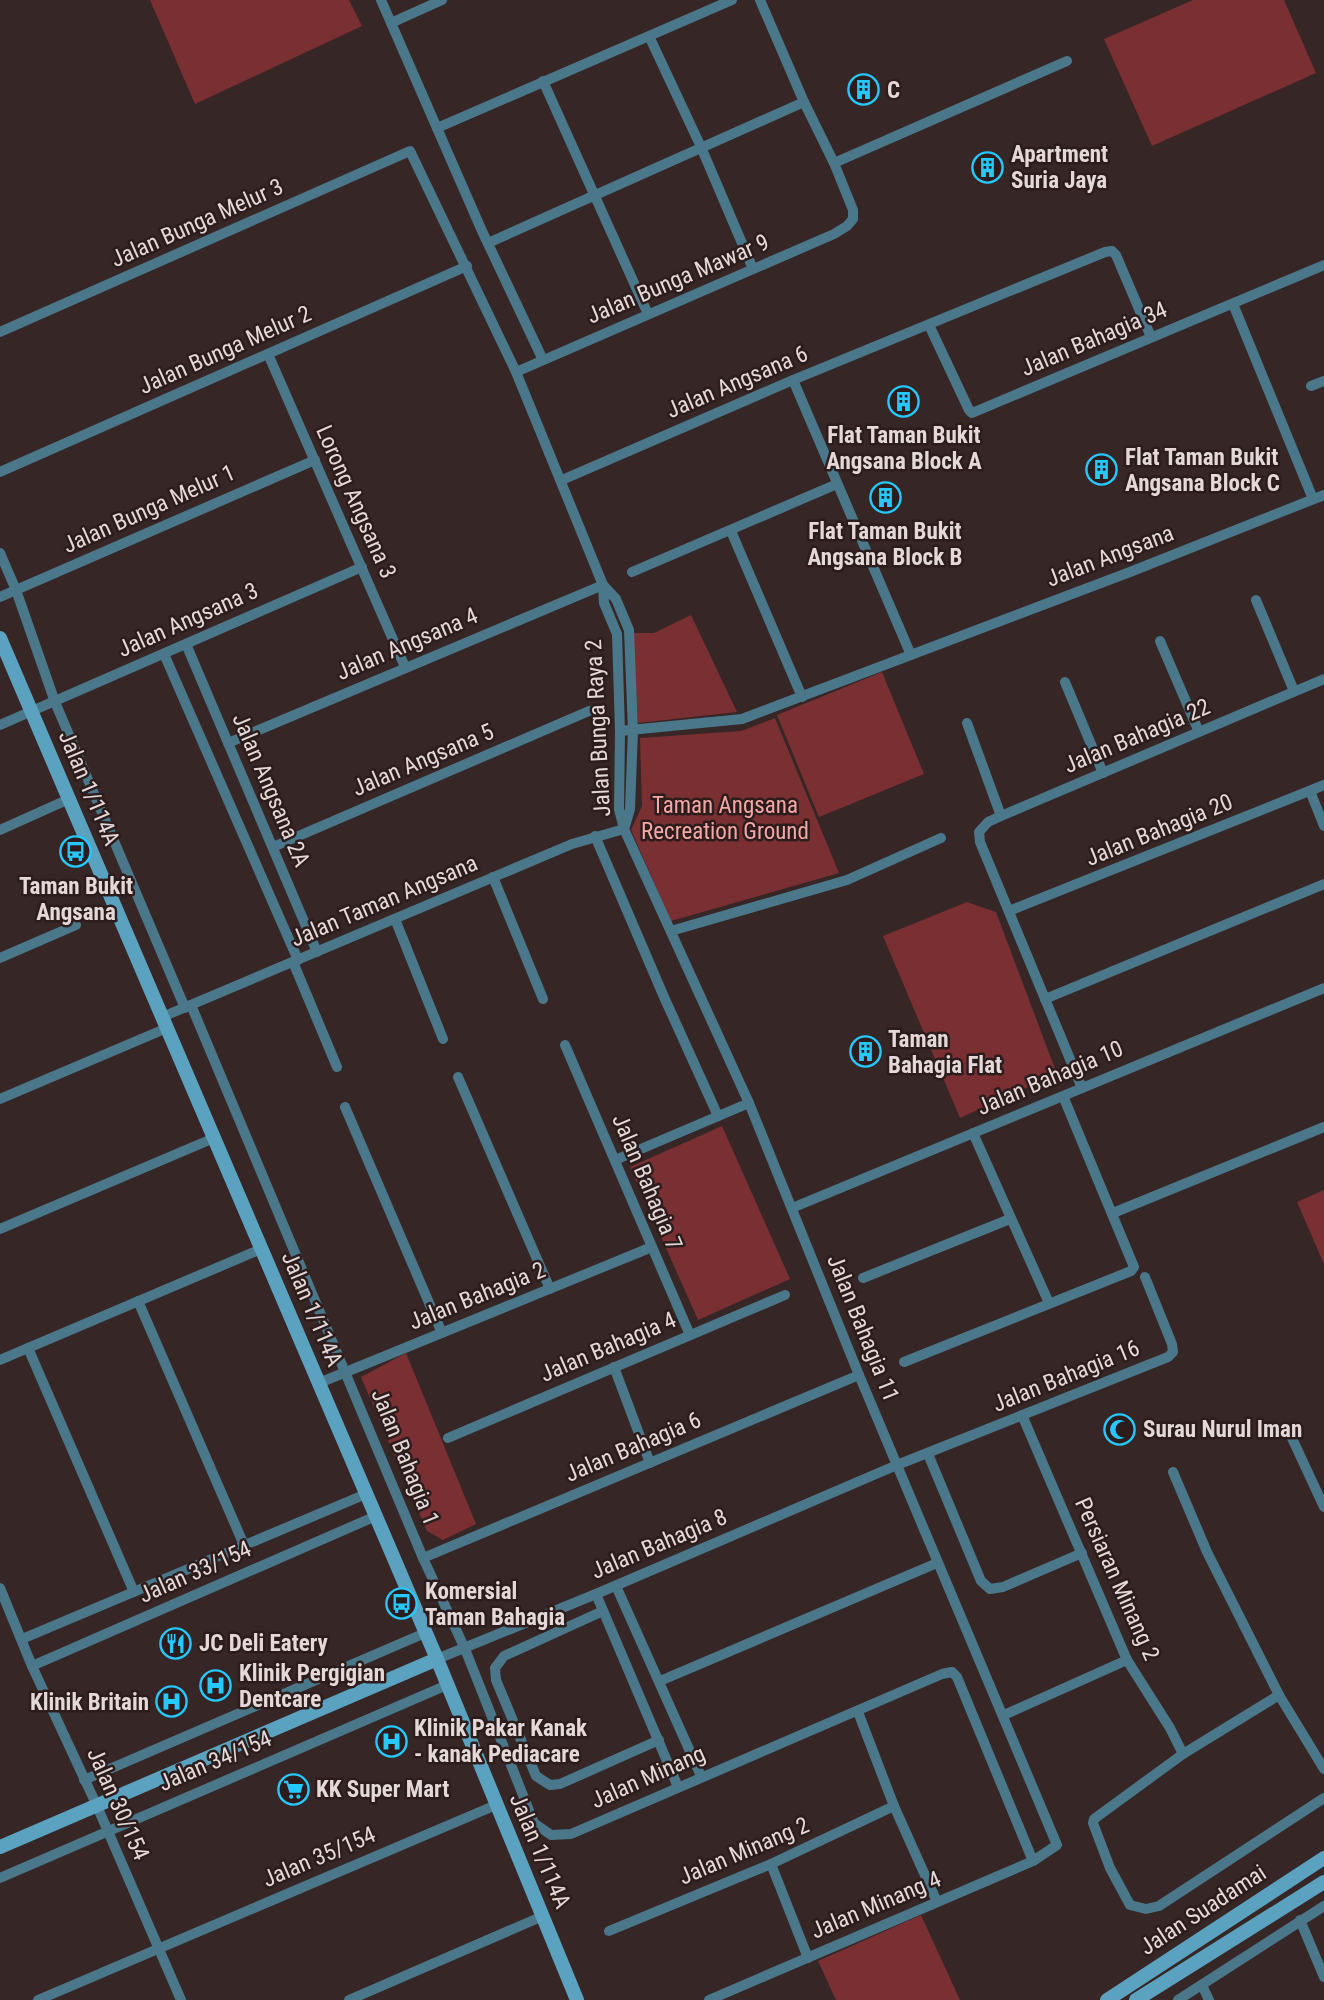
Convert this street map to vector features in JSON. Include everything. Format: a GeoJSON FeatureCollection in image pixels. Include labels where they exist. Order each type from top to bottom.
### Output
{"type":"FeatureCollection","features":[{"type":"Feature","properties":{"kind":"street"},"geometry":{"type":"LineString","coordinates":[[381,0],[488,243],[543,360]]}},
{"type":"Feature","properties":{"kind":"street"},"geometry":{"type":"LineString","coordinates":[[391,23],[442,0]]}},
{"type":"Feature","properties":{"kind":"street"},"geometry":{"type":"LineString","coordinates":[[437,128],[732,0]]}},
{"type":"Feature","properties":{"kind":"street"},"geometry":{"type":"LineString","coordinates":[[760,0],[804,102],[834,163],[1067,61]]}},
{"type":"Feature","properties":{"kind":"street"},"geometry":{"type":"LineString","coordinates":[[649,36],[701,147],[753,269]]}},
{"type":"Feature","properties":{"kind":"street"},"geometry":{"type":"LineString","coordinates":[[543,81],[648,313]]}},
{"type":"Feature","properties":{"kind":"street"},"geometry":{"type":"LineString","coordinates":[[488,243],[804,102]]}},
{"type":"Feature","properties":{"kind":"street","name":"Jalan Bunga Raya 2"},"geometry":{"type":"LineString","coordinates":[[410,152],[516,372],[603,585],[604,603],[617,634],[619,808],[624,829]]}},
{"type":"Feature","properties":{"kind":"street","name":"Jalan Bunga Melur 3"},"geometry":{"type":"LineString","coordinates":[[0,332],[410,152]]}},
{"type":"Feature","properties":{"kind":"street","name":"Jalan Bunga Mawar 9"},"geometry":{"type":"LineString","coordinates":[[516,372],[847,226],[853,219],[853,210],[834,163]]}},
{"type":"Feature","properties":{"kind":"street","name":"Jalan Angsana 6"},"geometry":{"type":"LineString","coordinates":[[562,480],[793,380],[1105,252],[1112,251],[1116,255],[1151,337]]}},
{"type":"Feature","properties":{"kind":"street","name":"Jalan Bahagia 34"},"geometry":{"type":"LineString","coordinates":[[929,325],[972,413],[1324,265]]}},
{"type":"Feature","properties":{"kind":"street","name":"Jalan Bunga Melur 2"},"geometry":{"type":"LineString","coordinates":[[0,472],[467,266]]}},
{"type":"Feature","properties":{"kind":"street"},"geometry":{"type":"LineString","coordinates":[[1233,304],[1312,499]]}},
{"type":"Feature","properties":{"kind":"street","name":"Lorong Angsana 3"},"geometry":{"type":"LineString","coordinates":[[268,354],[405,667]]}},
{"type":"Feature","properties":{"kind":"street"},"geometry":{"type":"LineString","coordinates":[[793,380],[911,655]]}},
{"type":"Feature","properties":{"kind":"street"},"geometry":{"type":"LineString","coordinates":[[1311,386],[1324,381]]}},
{"type":"Feature","properties":{"kind":"street","name":"Jalan Bunga Melur 1"},"geometry":{"type":"LineString","coordinates":[[0,597],[315,460]]}},
{"type":"Feature","properties":{"kind":"street"},"geometry":{"type":"LineString","coordinates":[[632,572],[837,484]]}},
{"type":"Feature","properties":{"kind":"street","name":"Jalan Angsana"},"geometry":{"type":"LineString","coordinates":[[620,731],[742,719],[1324,495]]}},
{"type":"Feature","properties":{"kind":"street"},"geometry":{"type":"LineString","coordinates":[[731,531],[802,697]]}},
{"type":"Feature","properties":{"kind":"street"},"geometry":{"type":"LineString","coordinates":[[0,553],[16,590],[55,702]]}},
{"type":"Feature","properties":{"kind":"street","name":"Jalan Angsana 3"},"geometry":{"type":"LineString","coordinates":[[0,725],[362,567]]}},
{"type":"Feature","properties":{"kind":"street","name":"Jalan Bunga Raya 2"},"geometry":{"type":"LineString","coordinates":[[603,585],[616,599],[629,631],[633,730],[630,809],[624,829]]}},
{"type":"Feature","properties":{"kind":"street","name":"Jalan Angsana 4"},"geometry":{"type":"LineString","coordinates":[[228,743],[603,585]]}},
{"type":"Feature","properties":{"kind":"street"},"geometry":{"type":"LineString","coordinates":[[1256,600],[1294,691]]}},
{"type":"Feature","properties":{"kind":"street","name":"Jalan 1/114A"},"geometry":{"type":"LineString","coordinates":[[0,638],[437,1659],[577,2000]]}},
{"type":"Feature","properties":{"kind":"street"},"geometry":{"type":"LineString","coordinates":[[1160,640],[1199,732]]}},
{"type":"Feature","properties":{"kind":"street","name":"Jalan Angsana 2A"},"geometry":{"type":"LineString","coordinates":[[186,644],[317,952]]}},
{"type":"Feature","properties":{"kind":"street"},"geometry":{"type":"LineString","coordinates":[[164,654],[295,961],[337,1067]]}},
{"type":"Feature","properties":{"kind":"street","name":"Jalan Bahagia 22"},"geometry":{"type":"LineString","coordinates":[[1009,911],[980,842],[979,832],[988,822],[1324,679]]}},
{"type":"Feature","properties":{"kind":"street"},"geometry":{"type":"LineString","coordinates":[[1065,682],[1103,773]]}},
{"type":"Feature","properties":{"kind":"street","name":"Jalan Bahagia 1"},"geometry":{"type":"LineString","coordinates":[[55,702],[242,1125],[423,1558],[465,1649]]}},
{"type":"Feature","properties":{"kind":"street","name":"Jalan Angsana 5"},"geometry":{"type":"LineString","coordinates":[[273,848],[589,711]]}},
{"type":"Feature","properties":{"kind":"street"},"geometry":{"type":"LineString","coordinates":[[967,723],[1002,816]]}},
{"type":"Feature","properties":{"kind":"street","name":"Jalan Bahagia 20"},"geometry":{"type":"LineString","coordinates":[[1009,911],[1324,785]]}},
{"type":"Feature","properties":{"kind":"street"},"geometry":{"type":"LineString","coordinates":[[1310,791],[1324,826]]}},
{"type":"Feature","properties":{"kind":"street"},"geometry":{"type":"LineString","coordinates":[[0,830],[69,799]]}},
{"type":"Feature","properties":{"kind":"street","name":"Jalan Taman Angsana"},"geometry":{"type":"LineString","coordinates":[[0,1098],[164,1022],[188,1006],[493,877],[595,836],[624,829]]}},
{"type":"Feature","properties":{"kind":"street","name":"Jalan Bahagia 11"},"geometry":{"type":"LineString","coordinates":[[624,829],[749,1103],[937,1563],[1004,1715],[1057,1845]]}},
{"type":"Feature","properties":{"kind":"street"},"geometry":{"type":"LineString","coordinates":[[595,836],[718,1116]]}},
{"type":"Feature","properties":{"kind":"street"},"geometry":{"type":"LineString","coordinates":[[671,931],[847,880],[941,838]]}},
{"type":"Feature","properties":{"kind":"street"},"geometry":{"type":"LineString","coordinates":[[493,877],[543,999]]}},
{"type":"Feature","properties":{"kind":"street"},"geometry":{"type":"LineString","coordinates":[[1045,999],[1324,884]]}},
{"type":"Feature","properties":{"kind":"street"},"geometry":{"type":"LineString","coordinates":[[1009,911],[1082,1088]]}},
{"type":"Feature","properties":{"kind":"street"},"geometry":{"type":"LineString","coordinates":[[395,919],[443,1039]]}},
{"type":"Feature","properties":{"kind":"street"},"geometry":{"type":"LineString","coordinates":[[0,958],[76,925]]}},
{"type":"Feature","properties":{"kind":"street","name":"Jalan Bahagia 10"},"geometry":{"type":"LineString","coordinates":[[792,1208],[1324,988]]}},
{"type":"Feature","properties":{"kind":"street","name":"Jalan Bahagia 7"},"geometry":{"type":"LineString","coordinates":[[565,1045],[690,1335]]}},
{"type":"Feature","properties":{"kind":"street"},"geometry":{"type":"LineString","coordinates":[[458,1077],[550,1289]]}},
{"type":"Feature","properties":{"kind":"street"},"geometry":{"type":"LineString","coordinates":[[904,1362],[1131,1271],[1134,1267],[1063,1096]]}},
{"type":"Feature","properties":{"kind":"street"},"geometry":{"type":"LineString","coordinates":[[615,1160],[749,1103]]}},
{"type":"Feature","properties":{"kind":"street"},"geometry":{"type":"LineString","coordinates":[[345,1107],[442,1333]]}},
{"type":"Feature","properties":{"kind":"street"},"geometry":{"type":"LineString","coordinates":[[1113,1213],[1324,1127]]}},
{"type":"Feature","properties":{"kind":"street"},"geometry":{"type":"LineString","coordinates":[[973,1133],[1049,1303]]}},
{"type":"Feature","properties":{"kind":"street"},"geometry":{"type":"LineString","coordinates":[[0,1229],[214,1138]]}},
{"type":"Feature","properties":{"kind":"street"},"geometry":{"type":"LineString","coordinates":[[863,1278],[1010,1219]]}},
{"type":"Feature","properties":{"kind":"street","name":"Jalan Bahagia 2"},"geometry":{"type":"LineString","coordinates":[[319,1383],[652,1247]]}},
{"type":"Feature","properties":{"kind":"street"},"geometry":{"type":"LineString","coordinates":[[0,1360],[261,1249]]}},
{"type":"Feature","properties":{"kind":"street","name":"Jalan Bahagia 16"},"geometry":{"type":"LineString","coordinates":[[897,1465],[1168,1357],[1173,1352],[1172,1344],[1145,1277]]}},
{"type":"Feature","properties":{"kind":"street","name":"Jalan Bahagia 4"},"geometry":{"type":"LineString","coordinates":[[448,1438],[785,1295]]}},
{"type":"Feature","properties":{"kind":"street"},"geometry":{"type":"LineString","coordinates":[[138,1301],[244,1545]]}},
{"type":"Feature","properties":{"kind":"street"},"geometry":{"type":"LineString","coordinates":[[28,1348],[134,1592]]}},
{"type":"Feature","properties":{"kind":"street"},"geometry":{"type":"LineString","coordinates":[[614,1367],[650,1463]]}},
{"type":"Feature","properties":{"kind":"street","name":"Jalan Bahagia 6"},"geometry":{"type":"LineString","coordinates":[[423,1558],[859,1375]]}},
{"type":"Feature","properties":{"kind":"street","name":"Persiaran Minang 2"},"geometry":{"type":"LineString","coordinates":[[1022,1415],[1127,1660],[1170,1728],[1183,1754]]}},
{"type":"Feature","properties":{"kind":"street"},"geometry":{"type":"LineString","coordinates":[[1291,1436],[1324,1507]]}},
{"type":"Feature","properties":{"kind":"street"},"geometry":{"type":"LineString","coordinates":[[928,1454],[981,1581],[990,1589],[1003,1587],[1082,1553]]}},
{"type":"Feature","properties":{"kind":"street","name":"Jalan Bahagia 8"},"geometry":{"type":"LineString","coordinates":[[437,1659],[616,1586],[897,1465]]}},
{"type":"Feature","properties":{"kind":"street"},"geometry":{"type":"LineString","coordinates":[[1173,1472],[1207,1552],[1279,1695],[1324,1769]]}},
{"type":"Feature","properties":{"kind":"street","name":"Jalan 33/154"},"geometry":{"type":"LineString","coordinates":[[22,1639],[366,1494]]}},
{"type":"Feature","properties":{"kind":"street","name":"Jalan 33/154"},"geometry":{"type":"LineString","coordinates":[[32,1666],[376,1516]]}},
{"type":"Feature","properties":{"kind":"street"},"geometry":{"type":"LineString","coordinates":[[660,1681],[937,1563]]}},
{"type":"Feature","properties":{"kind":"street"},"geometry":{"type":"LineString","coordinates":[[616,1586],[701,1776]]}},
{"type":"Feature","properties":{"kind":"street","name":"Jalan 30/154"},"geometry":{"type":"LineString","coordinates":[[0,1588],[181,2000]]}},
{"type":"Feature","properties":{"kind":"street"},"geometry":{"type":"LineString","coordinates":[[596,1594],[678,1787]]}},
{"type":"Feature","properties":{"kind":"street"},"geometry":{"type":"LineString","coordinates":[[603,1611],[504,1656],[495,1668],[496,1680],[536,1776],[550,1785],[560,1784],[659,1740]]}},
{"type":"Feature","properties":{"kind":"street"},"geometry":{"type":"LineString","coordinates":[[84,1780],[425,1633]]}},
{"type":"Feature","properties":{"kind":"street","name":"Jalan Minang"},"geometry":{"type":"LineString","coordinates":[[465,1649],[534,1823],[551,1835],[571,1834],[701,1776],[952,1672],[957,1676],[1033,1861]]}},
{"type":"Feature","properties":{"kind":"street","name":"Jalan 34/154"},"geometry":{"type":"LineString","coordinates":[[0,1847],[437,1659]]}},
{"type":"Feature","properties":{"kind":"street"},"geometry":{"type":"LineString","coordinates":[[1004,1715],[1127,1660]]}},
{"type":"Feature","properties":{"kind":"street","name":"Jalan 34/154"},"geometry":{"type":"LineString","coordinates":[[0,1878],[447,1685]]}},
{"type":"Feature","properties":{"kind":"street"},"geometry":{"type":"LineString","coordinates":[[1279,1695],[1183,1754],[1094,1819],[1093,1823],[1110,1868],[1130,1905],[1146,1909],[1159,1906],[1324,1798]]}},
{"type":"Feature","properties":{"kind":"street"},"geometry":{"type":"LineString","coordinates":[[858,1712],[894,1806],[937,1902]]}},
{"type":"Feature","properties":{"kind":"street","name":"Jalan 35/154"},"geometry":{"type":"LineString","coordinates":[[44,1999],[496,1805]]}},
{"type":"Feature","properties":{"kind":"street","name":"Jalan Minang 2"},"geometry":{"type":"LineString","coordinates":[[609,1931],[771,1864],[894,1806]]}},
{"type":"Feature","properties":{"kind":"street","name":"Jalan Minang 4"},"geometry":{"type":"LineString","coordinates":[[709,2000],[1033,1861],[1057,1845]]}},
{"type":"Feature","properties":{"kind":"street","name":"Jalan Suadamai"},"geometry":{"type":"LineString","coordinates":[[1107,2000],[1324,1858]]}},
{"type":"Feature","properties":{"kind":"street"},"geometry":{"type":"LineString","coordinates":[[771,1864],[808,1958]]}},
{"type":"Feature","properties":{"kind":"street","name":"Jalan Suadamai"},"geometry":{"type":"LineString","coordinates":[[1136,2000],[1324,1882]]}},
{"type":"Feature","properties":{"kind":"street"},"geometry":{"type":"LineString","coordinates":[[1178,2000],[1324,1906]]}},
{"type":"Feature","properties":{"kind":"street"},"geometry":{"type":"LineString","coordinates":[[349,2000],[369,1996],[543,1916]]}},
{"type":"Feature","properties":{"kind":"street"},"geometry":{"type":"LineString","coordinates":[[1300,1920],[1324,1977]]}},
{"type":"Feature","properties":{"kind":"street"},"geometry":{"type":"LineString","coordinates":[[1202,1985],[1209,2000]]}},
{"type":"Feature","properties":{"kind":"green space"},"geometry":{"type":"Polygon","coordinates":[[[150,0],[349,0],[362,26],[195,104],[150,0]]]}},
{"type":"Feature","properties":{"kind":"green space"},"geometry":{"type":"Polygon","coordinates":[[[1193,0],[1284,0],[1316,73],[1152,146],[1104,39],[1193,0]]]}},
{"type":"Feature","properties":{"kind":"green space"},"geometry":{"type":"Polygon","coordinates":[[[691,615],[737,712],[638,723],[633,633],[654,633],[691,615]]]}},
{"type":"Feature","properties":{"kind":"green space"},"geometry":{"type":"Polygon","coordinates":[[[882,672],[924,774],[819,817],[777,715],[882,672]]]}},
{"type":"Feature","properties":{"kind":"green space","name":"Taman Angsana Recreation Ground"},"geometry":{"type":"Polygon","coordinates":[[[775,718],[839,873],[671,921],[631,830],[642,806],[640,738],[741,731],[775,718]]]}},
{"type":"Feature","properties":{"kind":"green space"},"geometry":{"type":"Polygon","coordinates":[[[967,902],[996,912],[1057,1074],[960,1118],[883,936],[967,902]]]}},
{"type":"Feature","properties":{"kind":"green space"},"geometry":{"type":"Polygon","coordinates":[[[722,1126],[790,1279],[698,1320],[630,1167],[722,1126]]]}},
{"type":"Feature","properties":{"kind":"green space"},"geometry":{"type":"Polygon","coordinates":[[[1324,1190],[1324,1264],[1297,1202],[1324,1190]]]}},
{"type":"Feature","properties":{"kind":"green space"},"geometry":{"type":"Polygon","coordinates":[[[406,1353],[476,1524],[443,1540],[427,1531],[361,1377],[406,1353]]]}},
{"type":"Feature","properties":{"kind":"green space"},"geometry":{"type":"Polygon","coordinates":[[[921,1915],[960,2000],[836,2000],[818,1961],[921,1915]]]}},
{"type":"Feature","properties":{"kind":"place","name":"C"},"geometry":{"type":"Point","coordinates":[864,90]}},
{"type":"Feature","properties":{"kind":"place","name":"Apartment Suria Jaya"},"geometry":{"type":"Point","coordinates":[988,167]}},
{"type":"Feature","properties":{"kind":"place","name":"Flat Taman Bukit Angsana Block A"},"geometry":{"type":"Point","coordinates":[904,401]}},
{"type":"Feature","properties":{"kind":"place","name":"Flat Taman Bukit Angsana Block C"},"geometry":{"type":"Point","coordinates":[1102,470]}},
{"type":"Feature","properties":{"kind":"place","name":"Flat Taman Bukit Angsana Block B"},"geometry":{"type":"Point","coordinates":[885,497]}},
{"type":"Feature","properties":{"kind":"place","name":"Taman Bukit Angsana"},"geometry":{"type":"Point","coordinates":[76,852]}},
{"type":"Feature","properties":{"kind":"place","name":"Taman Bahagia Flat"},"geometry":{"type":"Point","coordinates":[865,1052]}},
{"type":"Feature","properties":{"kind":"place","name":"Surau Nurul Iman"},"geometry":{"type":"Point","coordinates":[1120,1429]}},
{"type":"Feature","properties":{"kind":"place","name":"Komersial Taman Bahagia"},"geometry":{"type":"Point","coordinates":[402,1604]}},
{"type":"Feature","properties":{"kind":"place","name":"JC Deli Eatery"},"geometry":{"type":"Point","coordinates":[176,1643]}},
{"type":"Feature","properties":{"kind":"place","name":"Klinik Pergigian Dentcare"},"geometry":{"type":"Point","coordinates":[216,1686]}},
{"type":"Feature","properties":{"kind":"place","name":"Klinik Britain"},"geometry":{"type":"Point","coordinates":[172,1702]}},
{"type":"Feature","properties":{"kind":"place","name":"Klinik Pakar Kanak - kanak Pediacare"},"geometry":{"type":"Point","coordinates":[391,1741]}},
{"type":"Feature","properties":{"kind":"place","name":"KK Super Mart"},"geometry":{"type":"Point","coordinates":[293,1789]}}]}
